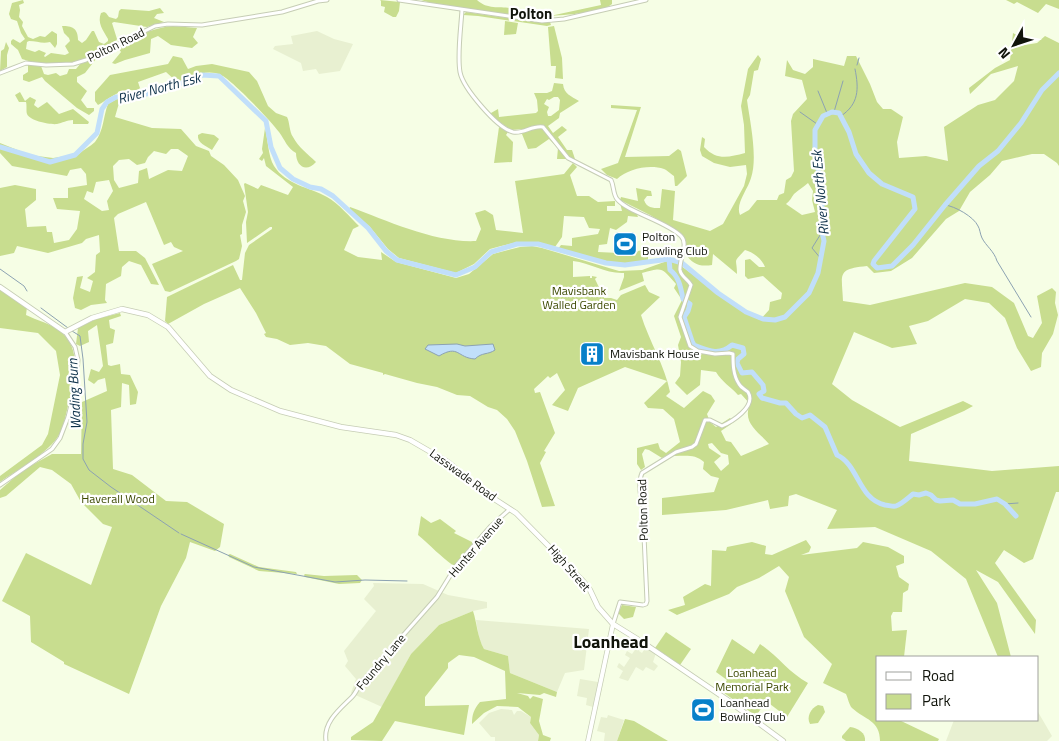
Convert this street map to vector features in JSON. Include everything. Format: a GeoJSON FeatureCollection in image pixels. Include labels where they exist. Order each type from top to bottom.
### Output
{"type":"FeatureCollection","features":[{"type":"Feature","properties":{"kind":"main road"},"geometry":{"type":"LineString","coordinates":[[0,286],[68,330]]}},
{"type":"Feature","properties":{"kind":"main road","name":"Lasswade Road"},"geometry":{"type":"LineString","coordinates":[[68,330],[92,318],[122,310],[148,315],[168,327],[210,376],[224,386],[280,410],[341,427],[403,437],[417,443],[455,468],[482,491],[510,508],[541,538]]}},
{"type":"Feature","properties":{"kind":"main road","name":"High Street"},"geometry":{"type":"LineString","coordinates":[[541,538],[583,581],[590,590],[598,607],[613,624],[720,694],[784,741]]}},
{"type":"Feature","properties":{"kind":"main road"},"geometry":{"type":"LineString","coordinates":[[588,741],[613,624]]}},
{"type":"Feature","properties":{"kind":"street","name":"Polton Road"},"geometry":{"type":"LineString","coordinates":[[0,73],[26,63],[46,65],[73,64],[86,60],[155,26],[168,24],[202,25],[282,12],[318,1],[328,0]]}},
{"type":"Feature","properties":{"kind":"street"},"geometry":{"type":"LineString","coordinates":[[399,0],[551,21],[646,0]]}},
{"type":"Feature","properties":{"kind":"street","name":"Polton Road"},"geometry":{"type":"LineString","coordinates":[[462,10],[461,74],[464,82],[494,120],[503,128],[517,132],[534,127],[543,127],[568,158],[610,179],[615,195],[620,202],[662,224],[683,238],[684,244],[680,265],[682,275],[691,285],[680,317],[690,346],[698,351],[715,354],[729,352],[733,354],[733,368],[739,385],[749,394],[750,399],[744,412],[723,426],[710,420],[705,420],[696,444],[676,452],[650,467],[641,475],[642,506],[645,510],[643,519],[648,601],[645,605],[620,602],[613,624]]}},
{"type":"Feature","properties":{"kind":"street"},"geometry":{"type":"LineString","coordinates":[[0,485],[52,449],[60,438],[68,417],[76,384],[78,360],[68,330]]}},
{"type":"Feature","properties":{"kind":"street","name":"Hunter Avenue"},"geometry":{"type":"LineString","coordinates":[[444,586],[461,560],[510,508]]}},
{"type":"Feature","properties":{"kind":"street","name":"Foundry Lane"},"geometry":{"type":"LineString","coordinates":[[326,741],[325,734],[327,728],[338,710],[353,696],[361,683],[438,597],[444,586]]}},
{"type":"Feature","properties":{"kind":"shaded area"},"geometry":{"type":"Polygon","coordinates":[[[317,31],[334,39],[353,44],[340,71],[319,74],[316,69],[303,71],[301,63],[273,49],[275,46],[293,44],[291,36],[317,31]]]}},
{"type":"Feature","properties":{"kind":"shaded area"},"geometry":{"type":"Polygon","coordinates":[[[373,583],[423,584],[448,595],[487,602],[487,608],[473,611],[439,625],[411,654],[382,707],[351,693],[356,679],[345,666],[348,661],[344,651],[376,611],[364,599],[374,586],[373,583]]]}},
{"type":"Feature","properties":{"kind":"shaded area"},"geometry":{"type":"Polygon","coordinates":[[[476,620],[589,629],[584,670],[565,673],[557,692],[510,673],[508,656],[484,649],[479,639],[476,620]]]}},
{"type":"Feature","properties":{"kind":"shaded area"},"geometry":{"type":"Polygon","coordinates":[[[640,643],[642,644],[639,651],[642,653],[646,647],[656,653],[653,662],[658,666],[654,671],[646,667],[643,671],[636,667],[628,681],[619,678],[623,671],[617,667],[619,663],[624,667],[630,658],[625,655],[627,651],[632,654],[640,643]]]}},
{"type":"Feature","properties":{"kind":"shaded area"},"geometry":{"type":"Polygon","coordinates":[[[580,679],[598,682],[593,707],[586,705],[587,698],[577,696],[580,679]]]}},
{"type":"Feature","properties":{"kind":"shaded area"},"geometry":{"type":"Polygon","coordinates":[[[501,709],[512,710],[514,715],[517,711],[521,711],[531,717],[530,723],[539,735],[538,741],[495,741],[495,737],[491,737],[479,723],[489,713],[501,709]]]}},
{"type":"Feature","properties":{"kind":"shaded area"},"geometry":{"type":"Polygon","coordinates":[[[1039,714],[1052,736],[1047,741],[946,741],[954,721],[1039,721],[1039,714]]]}},
{"type":"Feature","properties":{"kind":"shaded area"},"geometry":{"type":"Polygon","coordinates":[[[608,715],[624,720],[617,741],[604,741],[605,733],[597,731],[601,717],[607,718],[608,715]]]}},
{"type":"Feature","properties":{"kind":"green space"},"geometry":{"type":"Polygon","coordinates":[[[23,0],[24,3],[19,5],[19,17],[23,22],[22,26],[28,37],[33,39],[40,36],[45,37],[52,31],[57,34],[55,48],[50,42],[27,42],[26,49],[35,52],[39,50],[46,53],[45,57],[51,53],[65,55],[69,53],[65,46],[70,41],[64,33],[62,26],[74,28],[78,40],[82,43],[92,31],[94,31],[99,42],[104,44],[108,41],[100,23],[101,13],[104,12],[109,17],[116,19],[121,9],[149,11],[160,8],[164,13],[157,14],[154,18],[164,22],[147,27],[114,22],[112,23],[117,39],[115,43],[95,55],[72,63],[38,63],[22,59],[18,50],[11,44],[13,39],[20,43],[25,39],[17,21],[11,19],[9,14],[12,3],[23,0]]]}},
{"type":"Feature","properties":{"kind":"green space"},"geometry":{"type":"Polygon","coordinates":[[[380,0],[400,2],[396,17],[384,12],[385,7],[381,6],[380,0]]]}},
{"type":"Feature","properties":{"kind":"green space"},"geometry":{"type":"Polygon","coordinates":[[[421,0],[477,0],[491,7],[514,9],[515,12],[512,15],[421,0]]]}},
{"type":"Feature","properties":{"kind":"green space"},"geometry":{"type":"Polygon","coordinates":[[[600,0],[612,0],[612,4],[600,10],[550,16],[601,5],[600,0]]]}},
{"type":"Feature","properties":{"kind":"green space"},"geometry":{"type":"Polygon","coordinates":[[[1006,0],[1059,0],[1059,9],[1046,4],[1038,13],[1017,2],[1014,4],[1006,0]]]}},
{"type":"Feature","properties":{"kind":"green space"},"geometry":{"type":"Polygon","coordinates":[[[466,12],[537,22],[550,22],[551,25],[463,15],[466,12]]]}},
{"type":"Feature","properties":{"kind":"green space"},"geometry":{"type":"Polygon","coordinates":[[[505,21],[518,23],[516,34],[504,35],[505,21]]]}},
{"type":"Feature","properties":{"kind":"green space"},"geometry":{"type":"Polygon","coordinates":[[[173,26],[197,28],[193,37],[198,43],[192,48],[171,45],[158,36],[151,39],[150,53],[115,64],[112,63],[121,52],[119,49],[96,59],[85,73],[77,77],[77,82],[87,91],[81,100],[87,108],[94,108],[94,111],[89,115],[77,108],[42,77],[29,82],[23,80],[23,75],[28,72],[28,65],[41,66],[44,74],[56,73],[60,76],[67,74],[69,69],[76,69],[81,63],[138,35],[173,26]]]}},
{"type":"Feature","properties":{"kind":"green space"},"geometry":{"type":"Polygon","coordinates":[[[554,26],[562,58],[563,79],[555,78],[556,66],[551,66],[548,27],[554,26]]]}},
{"type":"Feature","properties":{"kind":"green space","name":"Mavisbank Walled Garden"},"geometry":{"type":"Polygon","coordinates":[[[1013,33],[1020,37],[1019,46],[1037,43],[1045,36],[1059,43],[1059,166],[1044,154],[1032,154],[1002,161],[990,175],[970,192],[959,211],[946,219],[912,258],[891,271],[874,273],[867,266],[846,271],[842,279],[843,301],[870,305],[965,283],[992,287],[1014,303],[1028,336],[1033,338],[1042,323],[1037,296],[1052,288],[1056,292],[1055,303],[1058,315],[1053,334],[1042,353],[1041,367],[1031,371],[1017,348],[1005,318],[989,303],[965,299],[928,321],[909,326],[917,344],[892,348],[854,332],[832,384],[852,400],[900,427],[963,401],[973,406],[911,434],[909,461],[992,471],[1059,466],[1059,492],[1056,492],[1033,559],[1024,563],[1004,550],[995,563],[1036,620],[1035,634],[998,582],[976,570],[997,603],[1011,656],[998,656],[966,579],[931,551],[875,527],[827,529],[837,510],[796,494],[789,496],[788,506],[770,509],[768,500],[726,510],[662,515],[662,498],[714,492],[719,478],[711,476],[703,469],[704,462],[701,459],[690,456],[674,456],[673,452],[662,458],[645,449],[642,454],[645,467],[641,470],[637,464],[637,448],[658,443],[660,449],[666,453],[680,442],[674,419],[663,409],[648,408],[644,403],[667,381],[625,367],[578,388],[568,411],[552,405],[565,390],[557,373],[550,378],[548,376],[534,389],[535,393],[540,392],[555,433],[544,451],[546,452],[540,463],[555,506],[542,507],[515,431],[507,419],[497,410],[470,396],[457,395],[437,387],[383,375],[383,373],[350,364],[326,346],[308,343],[290,345],[277,339],[266,337],[264,334],[266,333],[256,313],[240,288],[204,304],[168,324],[165,321],[167,297],[233,265],[240,280],[242,280],[245,253],[249,245],[272,229],[270,227],[247,243],[246,222],[248,212],[244,184],[258,189],[261,185],[288,195],[293,187],[266,166],[264,158],[262,161],[259,159],[263,153],[265,128],[270,157],[279,172],[291,182],[331,200],[344,210],[359,226],[353,229],[344,250],[358,257],[382,260],[381,252],[396,262],[456,278],[469,274],[493,254],[532,246],[619,271],[642,270],[667,261],[677,263],[743,311],[760,320],[769,310],[770,302],[781,299],[782,293],[763,276],[748,279],[745,276],[745,260],[750,259],[759,267],[765,267],[757,256],[745,250],[736,261],[737,274],[713,254],[712,265],[703,266],[696,264],[685,253],[686,245],[682,234],[620,200],[621,197],[638,201],[636,188],[651,191],[652,196],[647,196],[644,200],[645,203],[650,207],[660,208],[662,189],[675,191],[673,220],[710,231],[723,224],[744,186],[747,174],[746,165],[730,167],[714,163],[702,156],[700,150],[702,137],[705,139],[704,147],[718,156],[728,157],[745,153],[741,106],[748,69],[758,55],[761,59],[758,70],[754,71],[750,95],[747,100],[753,139],[753,170],[740,201],[740,215],[749,210],[757,200],[777,200],[779,195],[784,193],[786,180],[791,177],[794,171],[791,121],[793,114],[807,99],[802,80],[785,76],[787,60],[793,70],[805,74],[813,67],[813,59],[844,66],[847,56],[856,56],[877,102],[883,109],[891,109],[903,117],[897,142],[899,158],[926,156],[948,161],[944,127],[978,105],[995,100],[1014,81],[1018,66],[991,74],[970,94],[969,88],[995,68],[1010,60],[1013,33]],[[808,183],[794,194],[786,204],[802,215],[815,212],[812,200],[813,191],[808,183]],[[573,261],[573,277],[597,277],[595,279],[604,298],[617,300],[621,295],[645,285],[649,292],[660,297],[641,315],[668,382],[670,392],[666,396],[684,408],[703,391],[711,395],[715,401],[707,414],[710,422],[716,427],[730,418],[734,422],[721,431],[726,441],[731,442],[741,456],[769,444],[750,422],[748,411],[750,404],[741,394],[738,395],[721,379],[716,372],[701,370],[700,385],[687,395],[675,383],[680,376],[681,362],[678,345],[681,337],[674,316],[682,300],[674,288],[676,284],[662,270],[642,273],[644,281],[619,291],[624,273],[611,272],[573,261]],[[712,443],[708,444],[709,448],[721,456],[714,462],[721,471],[729,464],[728,455],[721,453],[712,443]]]}},
{"type":"Feature","properties":{"kind":"green space"},"geometry":{"type":"Polygon","coordinates":[[[6,42],[9,48],[7,67],[0,71],[1,51],[4,49],[6,42]]]}},
{"type":"Feature","properties":{"kind":"green space"},"geometry":{"type":"Polygon","coordinates":[[[173,56],[182,58],[188,69],[212,64],[249,72],[257,81],[268,106],[276,113],[287,117],[295,141],[316,162],[309,167],[302,167],[296,158],[296,153],[288,146],[268,119],[234,84],[216,73],[199,74],[177,82],[166,72],[138,82],[140,88],[137,91],[126,90],[98,105],[95,101],[95,92],[110,75],[168,64],[173,56]]]}},
{"type":"Feature","properties":{"kind":"green space"},"geometry":{"type":"Polygon","coordinates":[[[554,83],[563,84],[566,92],[579,101],[560,113],[559,118],[548,126],[553,133],[562,126],[567,130],[558,137],[567,150],[572,150],[575,159],[557,159],[558,148],[549,139],[536,148],[528,149],[522,134],[523,129],[511,130],[491,116],[491,113],[498,109],[499,117],[536,113],[538,111],[537,100],[534,93],[552,91],[554,83]],[[558,97],[547,99],[544,104],[549,107],[548,116],[559,110],[560,100],[558,97]]]}},
{"type":"Feature","properties":{"kind":"green space"},"geometry":{"type":"Polygon","coordinates":[[[20,92],[25,101],[30,97],[36,100],[34,105],[38,108],[47,102],[59,114],[73,109],[89,122],[88,124],[73,124],[73,120],[71,120],[54,124],[36,121],[27,114],[26,102],[19,102],[15,95],[20,92]]]}},
{"type":"Feature","properties":{"kind":"green space"},"geometry":{"type":"Polygon","coordinates":[[[117,99],[133,100],[130,103],[119,103],[115,117],[152,128],[181,129],[196,146],[209,151],[211,156],[224,165],[238,180],[245,196],[243,201],[246,212],[242,225],[242,234],[240,235],[242,246],[239,259],[236,261],[170,292],[165,291],[152,264],[183,251],[174,247],[171,242],[164,245],[146,202],[118,214],[114,218],[119,251],[136,251],[145,258],[159,285],[151,284],[141,265],[129,261],[122,267],[121,276],[106,284],[105,300],[107,303],[91,305],[81,310],[75,308],[73,298],[77,277],[83,276],[80,288],[90,292],[93,281],[87,278],[95,272],[96,255],[100,252],[99,235],[86,239],[82,243],[48,253],[17,246],[14,253],[0,256],[0,188],[15,185],[36,189],[36,200],[25,209],[27,227],[46,226],[47,232],[52,232],[54,243],[69,240],[77,229],[80,211],[57,209],[53,198],[68,198],[68,188],[87,185],[86,174],[81,168],[70,170],[67,176],[12,166],[0,153],[0,143],[30,155],[53,158],[79,154],[93,144],[98,137],[108,104],[117,99]],[[171,149],[166,154],[154,151],[145,163],[137,165],[129,159],[119,160],[113,166],[114,180],[119,188],[138,183],[139,171],[147,168],[149,179],[168,170],[182,171],[188,156],[178,149],[171,149]],[[109,180],[96,182],[93,193],[87,191],[84,199],[102,211],[109,210],[107,201],[113,191],[109,180]]]}},
{"type":"Feature","properties":{"kind":"green space"},"geometry":{"type":"Polygon","coordinates":[[[611,105],[641,107],[625,157],[669,156],[678,149],[681,151],[687,176],[677,186],[675,186],[674,176],[658,168],[639,168],[617,179],[607,175],[601,169],[618,163],[637,110],[611,108],[611,105]]]}},
{"type":"Feature","properties":{"kind":"green space"},"geometry":{"type":"Polygon","coordinates":[[[499,127],[508,132],[506,135],[513,142],[512,162],[494,163],[499,127]]]}},
{"type":"Feature","properties":{"kind":"green space"},"geometry":{"type":"Polygon","coordinates":[[[202,133],[214,135],[219,139],[212,150],[199,140],[198,135],[202,133]]]}},
{"type":"Feature","properties":{"kind":"green space"},"geometry":{"type":"Polygon","coordinates":[[[573,163],[577,167],[570,175],[577,196],[589,196],[598,202],[615,201],[615,206],[607,206],[607,211],[622,211],[620,203],[636,212],[638,217],[628,216],[627,222],[616,230],[610,228],[607,244],[599,245],[598,252],[635,256],[638,251],[648,249],[648,260],[623,264],[558,249],[561,245],[572,246],[572,238],[598,234],[600,229],[589,228],[584,217],[564,216],[562,237],[555,247],[537,242],[518,242],[501,246],[490,249],[474,264],[456,273],[399,258],[388,249],[370,227],[349,209],[350,207],[428,235],[460,241],[476,241],[481,229],[475,213],[485,210],[493,215],[496,230],[523,233],[515,181],[564,174],[573,163]]]}},
{"type":"Feature","properties":{"kind":"green space","name":"Polton Bowling Club"},"geometry":{"type":"Polygon","coordinates":[[[619,236],[633,239],[630,253],[616,249],[619,236]]]}},
{"type":"Feature","properties":{"kind":"green space"},"geometry":{"type":"Polygon","coordinates":[[[0,290],[27,307],[26,315],[57,329],[67,338],[72,346],[74,355],[75,374],[66,416],[57,438],[38,456],[0,482],[0,476],[42,445],[48,434],[60,375],[56,351],[38,333],[0,328],[0,290]]]}},
{"type":"Feature","properties":{"kind":"green space","name":"Haverall Wood"},"geometry":{"type":"Polygon","coordinates":[[[120,313],[121,316],[109,320],[110,328],[115,330],[113,343],[106,345],[108,365],[120,364],[121,374],[130,375],[138,392],[136,404],[130,405],[129,385],[122,383],[121,407],[111,410],[113,469],[132,475],[166,501],[187,502],[224,524],[220,547],[215,551],[190,542],[186,558],[161,606],[129,694],[64,664],[64,662],[31,642],[30,616],[2,601],[26,553],[91,585],[112,527],[103,524],[81,502],[71,484],[52,470],[40,467],[6,496],[0,498],[0,490],[23,470],[52,454],[81,454],[82,402],[107,391],[105,378],[98,380],[94,384],[88,380],[91,369],[99,372],[103,366],[97,325],[88,331],[89,342],[80,346],[76,344],[78,328],[96,319],[120,313]]]}},
{"type":"Feature","properties":{"kind":"green space"},"geometry":{"type":"Polygon","coordinates":[[[421,516],[431,523],[440,519],[456,531],[454,533],[472,542],[472,545],[454,566],[418,535],[421,516]]]}},
{"type":"Feature","properties":{"kind":"green space"},"geometry":{"type":"Polygon","coordinates":[[[806,540],[811,547],[809,552],[801,555],[857,548],[863,542],[888,547],[904,556],[904,563],[896,566],[899,577],[909,584],[908,590],[903,593],[902,612],[893,612],[891,616],[892,631],[907,630],[904,656],[876,656],[876,721],[901,721],[939,739],[938,741],[880,741],[875,724],[852,708],[846,694],[823,683],[832,664],[804,637],[785,591],[789,577],[779,566],[759,578],[737,587],[729,594],[677,615],[668,610],[685,605],[683,597],[705,584],[711,586],[712,550],[726,551],[727,547],[752,542],[766,546],[765,554],[772,555],[806,540]]]}},
{"type":"Feature","properties":{"kind":"green space"},"geometry":{"type":"Polygon","coordinates":[[[230,554],[259,567],[296,572],[297,574],[259,571],[229,557],[228,555],[230,554]]]}},
{"type":"Feature","properties":{"kind":"green space"},"geometry":{"type":"Polygon","coordinates":[[[305,574],[324,576],[357,575],[362,580],[360,583],[339,584],[305,577],[305,574]]]}},
{"type":"Feature","properties":{"kind":"green space"},"geometry":{"type":"Polygon","coordinates":[[[622,605],[636,607],[633,617],[624,619],[618,613],[622,605]]]}},
{"type":"Feature","properties":{"kind":"green space"},"geometry":{"type":"Polygon","coordinates":[[[473,611],[484,649],[508,656],[510,673],[557,692],[556,697],[544,693],[540,695],[517,693],[528,696],[530,699],[533,696],[543,699],[539,721],[543,735],[551,738],[550,741],[538,741],[539,735],[530,723],[531,717],[518,707],[497,706],[484,713],[472,724],[472,717],[480,702],[506,699],[505,671],[474,657],[459,655],[448,663],[448,668],[425,697],[425,706],[469,705],[464,735],[395,721],[382,741],[351,740],[351,737],[373,722],[411,654],[439,625],[473,611]]]}},
{"type":"Feature","properties":{"kind":"green space"},"geometry":{"type":"Polygon","coordinates":[[[666,632],[691,649],[680,665],[655,648],[666,632]]]}},
{"type":"Feature","properties":{"kind":"green space","name":"Loanhead Memorial Park"},"geometry":{"type":"Polygon","coordinates":[[[732,639],[754,654],[760,644],[808,683],[787,717],[766,701],[756,716],[720,690],[727,680],[716,672],[732,639]]]}},
{"type":"Feature","properties":{"kind":"green space","name":"Loanhead Bowling Club"},"geometry":{"type":"Polygon","coordinates":[[[699,699],[714,709],[706,721],[691,711],[699,699]]]}},
{"type":"Feature","properties":{"kind":"green space"},"geometry":{"type":"Polygon","coordinates":[[[818,705],[823,706],[825,712],[818,723],[810,724],[810,713],[818,705]]]}},
{"type":"Feature","properties":{"kind":"green space"},"geometry":{"type":"Polygon","coordinates":[[[625,719],[634,721],[668,741],[617,741],[625,719]]]}},
{"type":"Feature","properties":{"kind":"green space"},"geometry":{"type":"Polygon","coordinates":[[[850,727],[861,731],[865,741],[846,741],[842,738],[850,727]]]}},
{"type":"Feature","properties":{"kind":"water"},"geometry":{"type":"Polygon","coordinates":[[[457,344],[465,346],[493,344],[495,350],[480,355],[475,359],[454,351],[439,356],[425,349],[428,345],[457,344]]]}},
{"type":"Feature","properties":{"kind":"waterway"},"geometry":{"type":"LineString","coordinates":[[857,65],[859,58]]}},
{"type":"Feature","properties":{"kind":"waterway"},"geometry":{"type":"LineString","coordinates":[[841,116],[851,106],[856,96],[855,69]]}},
{"type":"Feature","properties":{"kind":"waterway","name":"River North Esk"},"geometry":{"type":"LineString","coordinates":[[0,147],[50,162],[75,155],[97,133],[102,109],[107,102],[116,97],[146,94],[169,88],[202,75],[219,76],[266,121],[271,147],[280,168],[293,179],[310,187],[321,189],[333,196],[368,228],[386,251],[397,260],[456,275],[475,267],[491,252],[517,244],[538,244],[606,263],[625,265],[669,259],[682,263],[718,293],[746,312],[763,319],[775,320],[785,317],[809,293],[818,273],[824,241],[822,232],[822,192],[815,151],[815,130],[823,116],[832,112],[839,113],[849,132],[856,154],[869,173],[882,184],[913,197],[915,209],[873,264],[877,268],[892,266],[913,245],[979,166],[998,151],[1021,123],[1042,90],[1059,73]]}},
{"type":"Feature","properties":{"kind":"waterway"},"geometry":{"type":"LineString","coordinates":[[834,112],[843,81]]}},
{"type":"Feature","properties":{"kind":"waterway"},"geometry":{"type":"LineString","coordinates":[[818,91],[827,113]]}},
{"type":"Feature","properties":{"kind":"waterway"},"geometry":{"type":"LineString","coordinates":[[800,112],[817,124]]}},
{"type":"Feature","properties":{"kind":"waterway"},"geometry":{"type":"LineString","coordinates":[[945,205],[954,207],[973,219],[979,227],[981,236],[994,254],[1031,317]]}},
{"type":"Feature","properties":{"kind":"waterway"},"geometry":{"type":"LineString","coordinates":[[822,232],[812,248],[822,260]]}},
{"type":"Feature","properties":{"kind":"waterway"},"geometry":{"type":"LineString","coordinates":[[669,259],[670,270],[678,279],[683,299],[690,304],[684,317],[694,345],[714,351],[723,350],[732,345],[743,348],[744,354],[738,359],[737,363],[742,373],[752,372],[763,385],[764,391],[759,394],[762,398],[786,403],[802,418],[810,415],[825,427],[837,455],[850,466],[869,496],[876,502],[895,506],[913,494],[926,493],[936,500],[953,500],[960,504],[975,504],[997,499],[1005,504],[1016,516]]}},
{"type":"Feature","properties":{"kind":"waterway","name":"Wading Burn"},"geometry":{"type":"LineString","coordinates":[[0,269],[24,286],[27,291]]}},
{"type":"Feature","properties":{"kind":"waterway","name":"Wading Burn"},"geometry":{"type":"LineString","coordinates":[[41,308],[68,328]]}},
{"type":"Feature","properties":{"kind":"waterway","name":"Wading Burn"},"geometry":{"type":"LineString","coordinates":[[72,331],[80,336],[83,359],[87,422],[83,444],[83,459],[89,470],[111,487],[179,533]]}},
{"type":"Feature","properties":{"kind":"waterway"},"geometry":{"type":"LineString","coordinates":[[1005,504],[1018,503]]}},
{"type":"Feature","properties":{"kind":"waterway"},"geometry":{"type":"LineString","coordinates":[[181,534],[254,567],[335,582],[365,580],[407,581]]}},
{"type":"Feature","properties":{"kind":"place","name":"Polton Bowling Club"},"geometry":{"type":"Point","coordinates":[625,244]}},
{"type":"Feature","properties":{"kind":"place","name":"Mavisbank House"},"geometry":{"type":"Point","coordinates":[592,354]}},
{"type":"Feature","properties":{"kind":"place","name":"Loanhead Bowling Club"},"geometry":{"type":"Point","coordinates":[703,710]}},
{"type":"Feature","properties":{"kind":"district","name":"Polton"},"geometry":{"type":"Point","coordinates":[531,14]}},
{"type":"Feature","properties":{"kind":"district","name":"Loanhead"},"geometry":{"type":"Point","coordinates":[611,642]}}]}
